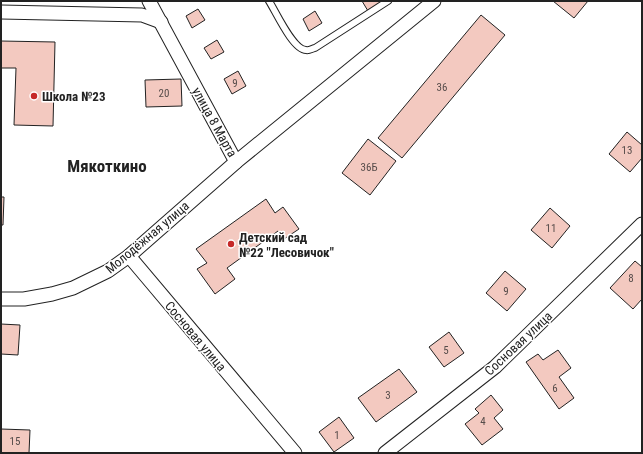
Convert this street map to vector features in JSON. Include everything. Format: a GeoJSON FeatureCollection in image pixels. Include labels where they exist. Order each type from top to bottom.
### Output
{"type":"FeatureCollection","features":[{"type":"Feature","properties":{"kind":"street","name":"улица 8 Марта"},"geometry":{"type":"LineString","coordinates":[[150,1],[236,162],[434,1]]}},
{"type":"Feature","properties":{"kind":"street"},"geometry":{"type":"LineString","coordinates":[[1,12],[142,15],[161,22]]}},
{"type":"Feature","properties":{"kind":"street","name":"Молодёжная улица"},"geometry":{"type":"LineString","coordinates":[[1,299],[24,299],[73,288],[108,271],[129,256],[236,162]]}},
{"type":"Feature","properties":{"kind":"street","name":"Сосновая улица"},"geometry":{"type":"LineString","coordinates":[[385,453],[495,367],[642,224]]}},
{"type":"Feature","properties":{"kind":"street","name":"Сосновая улица"},"geometry":{"type":"LineString","coordinates":[[129,256],[294,453]]}},
{"type":"Feature","properties":{"kind":"lane"},"geometry":{"type":"LineString","coordinates":[[269,1],[293,41],[299,48],[306,50],[315,48],[388,1]]}},
{"type":"Feature","properties":{"kind":"building"},"geometry":{"type":"Polygon","coordinates":[[[362,1],[380,1],[381,3],[368,11],[362,1]]]}},
{"type":"Feature","properties":{"kind":"building"},"geometry":{"type":"Polygon","coordinates":[[[553,1],[588,1],[574,18],[553,1]]]}},
{"type":"Feature","properties":{"kind":"building"},"geometry":{"type":"Polygon","coordinates":[[[198,9],[205,20],[192,28],[186,16],[198,9]]]}},
{"type":"Feature","properties":{"kind":"building"},"geometry":{"type":"Polygon","coordinates":[[[315,11],[322,23],[309,31],[303,19],[315,11]]]}},
{"type":"Feature","properties":{"kind":"building"},"geometry":{"type":"Polygon","coordinates":[[[481,15],[505,35],[402,158],[378,138],[481,15]]]}},
{"type":"Feature","properties":{"kind":"building"},"geometry":{"type":"Polygon","coordinates":[[[217,40],[224,52],[211,59],[204,48],[217,40]]]}},
{"type":"Feature","properties":{"kind":"building","name":"Школа №23"},"geometry":{"type":"Polygon","coordinates":[[[1,41],[55,42],[53,126],[14,125],[16,68],[1,68],[1,41]]]}},
{"type":"Feature","properties":{"kind":"building"},"geometry":{"type":"Polygon","coordinates":[[[238,71],[246,86],[232,94],[224,79],[238,71]]]}},
{"type":"Feature","properties":{"kind":"building"},"geometry":{"type":"Polygon","coordinates":[[[181,79],[182,106],[146,107],[145,80],[181,79]]]}},
{"type":"Feature","properties":{"kind":"building"},"geometry":{"type":"Polygon","coordinates":[[[627,132],[642,145],[642,158],[630,172],[609,154],[627,132]]]}},
{"type":"Feature","properties":{"kind":"building"},"geometry":{"type":"Polygon","coordinates":[[[368,139],[396,161],[370,195],[342,173],[368,139]]]}},
{"type":"Feature","properties":{"kind":"building"},"geometry":{"type":"Polygon","coordinates":[[[1,197],[4,197],[3,225],[1,225],[1,197]]]}},
{"type":"Feature","properties":{"kind":"building","name":"Детский сад №22 \"Лесовичок\""},"geometry":{"type":"Polygon","coordinates":[[[266,199],[275,213],[283,207],[299,229],[284,239],[278,231],[227,268],[235,279],[215,294],[197,269],[207,263],[196,249],[266,199]]]}},
{"type":"Feature","properties":{"kind":"building"},"geometry":{"type":"Polygon","coordinates":[[[550,208],[570,226],[552,248],[531,230],[550,208]]]}},
{"type":"Feature","properties":{"kind":"building"},"geometry":{"type":"Polygon","coordinates":[[[635,261],[642,267],[642,299],[633,309],[610,288],[635,261]]]}},
{"type":"Feature","properties":{"kind":"building"},"geometry":{"type":"Polygon","coordinates":[[[505,271],[526,289],[507,311],[486,293],[505,271]]]}},
{"type":"Feature","properties":{"kind":"building"},"geometry":{"type":"Polygon","coordinates":[[[1,324],[20,325],[18,355],[1,354],[1,324]]]}},
{"type":"Feature","properties":{"kind":"building"},"geometry":{"type":"Polygon","coordinates":[[[449,332],[464,353],[444,367],[429,347],[449,332]]]}},
{"type":"Feature","properties":{"kind":"building"},"geometry":{"type":"Polygon","coordinates":[[[558,350],[571,368],[559,377],[574,398],[559,409],[526,362],[538,354],[543,360],[558,350]]]}},
{"type":"Feature","properties":{"kind":"building"},"geometry":{"type":"Polygon","coordinates":[[[399,369],[417,392],[376,422],[358,398],[399,369]]]}},
{"type":"Feature","properties":{"kind":"building"},"geometry":{"type":"Polygon","coordinates":[[[491,395],[503,410],[494,418],[503,429],[482,445],[465,424],[479,413],[475,409],[491,395]]]}},
{"type":"Feature","properties":{"kind":"building"},"geometry":{"type":"Polygon","coordinates":[[[339,417],[354,438],[334,452],[319,432],[339,417]]]}},
{"type":"Feature","properties":{"kind":"building"},"geometry":{"type":"Polygon","coordinates":[[[1,429],[30,430],[29,453],[1,453],[1,429]]]}},
{"type":"Feature","properties":{"kind":"place","name":"Школа №23"},"geometry":{"type":"Point","coordinates":[34,96]}},
{"type":"Feature","properties":{"kind":"place","name":"Детский сад №22 \"Лесовичок\""},"geometry":{"type":"Point","coordinates":[231,244]}},
{"type":"Feature","properties":{"kind":"district","name":"Мякоткино"},"geometry":{"type":"Point","coordinates":[107,166]}}]}
